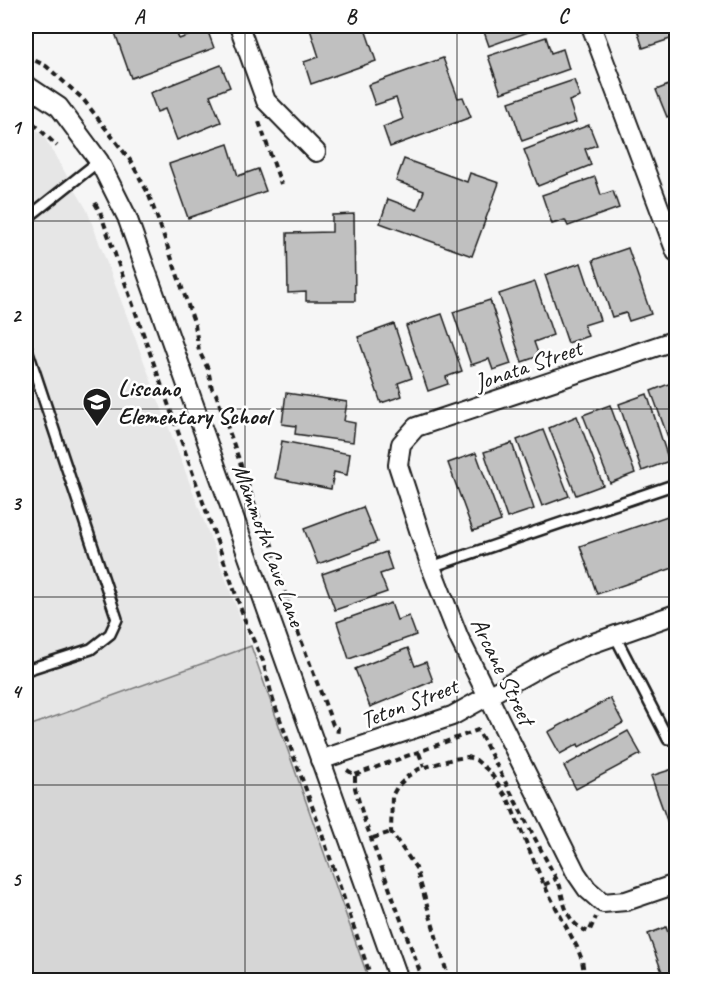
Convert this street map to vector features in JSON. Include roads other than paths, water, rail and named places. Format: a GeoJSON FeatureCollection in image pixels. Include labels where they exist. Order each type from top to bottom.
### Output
{"type":"FeatureCollection","features":[{"type":"Feature","properties":{"kind":"street"},"geometry":{"type":"LineString","coordinates":[[239,26],[266,101],[316,152]]}},
{"type":"Feature","properties":{"kind":"street"},"geometry":{"type":"LineString","coordinates":[[591,26],[676,252]]}},
{"type":"Feature","properties":{"kind":"street","name":"Mammoth Cave Lane"},"geometry":{"type":"LineString","coordinates":[[26,85],[58,107],[99,161],[127,217],[399,981]]}},
{"type":"Feature","properties":{"kind":"street","name":"Jonata Street"},"geometry":{"type":"LineString","coordinates":[[401,444],[416,428],[676,340]]}},
{"type":"Feature","properties":{"kind":"street","name":"Arcane Street"},"geometry":{"type":"LineString","coordinates":[[401,444],[398,465],[431,567],[459,638],[576,873],[587,889],[603,903],[626,901],[676,884]]}},
{"type":"Feature","properties":{"kind":"street","name":"Teton Street"},"geometry":{"type":"LineString","coordinates":[[320,760],[452,716],[547,663],[676,614]]}},
{"type":"Feature","properties":{"kind":"lane"},"geometry":{"type":"LineString","coordinates":[[26,219],[99,161]]}},
{"type":"Feature","properties":{"kind":"lane"},"geometry":{"type":"LineString","coordinates":[[26,346],[117,619],[110,634],[91,649],[26,670]]}},
{"type":"Feature","properties":{"kind":"lane"},"geometry":{"type":"LineString","coordinates":[[431,567],[676,484]]}},
{"type":"Feature","properties":{"kind":"lane"},"geometry":{"type":"LineString","coordinates":[[615,636],[668,739],[676,736]]}},
{"type":"Feature","properties":{"kind":"place","name":"Liscano Elementary School"},"geometry":{"type":"Point","coordinates":[97,428]}}]}
